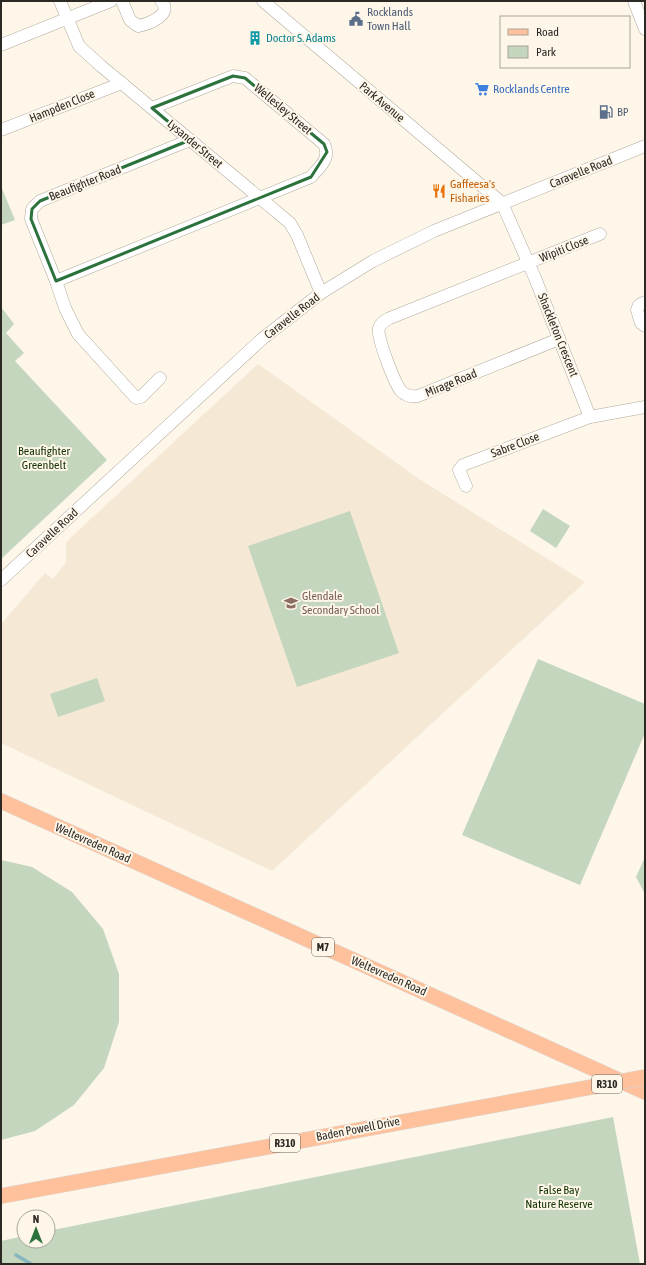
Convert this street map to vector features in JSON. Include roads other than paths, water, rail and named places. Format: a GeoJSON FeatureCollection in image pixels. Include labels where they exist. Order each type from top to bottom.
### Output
{"type":"FeatureCollection","features":[{"type":"Feature","properties":{"kind":"main road","name":"Weltevreden Road"},"geometry":{"type":"LineString","coordinates":[[1,801],[645,1092]]}},
{"type":"Feature","properties":{"kind":"main road","name":"Baden Powell Drive"},"geometry":{"type":"LineString","coordinates":[[1,1196],[645,1077]]}},
{"type":"Feature","properties":{"kind":"street","name":"Lysander Street"},"geometry":{"type":"LineString","coordinates":[[60,1],[79,46],[260,199],[284,217],[294,229],[321,293]]}},
{"type":"Feature","properties":{"kind":"street"},"geometry":{"type":"LineString","coordinates":[[1,45],[111,1]]}},
{"type":"Feature","properties":{"kind":"street"},"geometry":{"type":"LineString","coordinates":[[122,1],[130,20],[138,26],[161,16],[165,10],[165,7],[160,1]]}},
{"type":"Feature","properties":{"kind":"street","name":"Park Avenue"},"geometry":{"type":"LineString","coordinates":[[263,1],[502,203]]}},
{"type":"Feature","properties":{"kind":"street"},"geometry":{"type":"LineString","coordinates":[[634,1],[645,29]]}},
{"type":"Feature","properties":{"kind":"street","name":"Wellesley Street"},"geometry":{"type":"LineString","coordinates":[[152,108],[233,76],[245,78],[324,144],[328,152],[325,160],[311,177],[260,199]]}},
{"type":"Feature","properties":{"kind":"street","name":"Hampden Close"},"geometry":{"type":"LineString","coordinates":[[1,130],[122,83]]}},
{"type":"Feature","properties":{"kind":"street","name":"Beaufighter Road"},"geometry":{"type":"LineString","coordinates":[[160,378],[141,397],[135,397],[78,334],[65,308],[56,280],[31,220],[32,209],[40,201],[190,140]]}},
{"type":"Feature","properties":{"kind":"street","name":"Caravelle Road"},"geometry":{"type":"LineString","coordinates":[[1,580],[257,344],[282,322],[321,293],[359,269],[434,231],[645,146]]}},
{"type":"Feature","properties":{"kind":"street"},"geometry":{"type":"LineString","coordinates":[[56,280],[260,199]]}},
{"type":"Feature","properties":{"kind":"street","name":"Shackleton Crescent"},"geometry":{"type":"LineString","coordinates":[[502,203],[528,263],[590,417]]}},
{"type":"Feature","properties":{"kind":"street","name":"Wipiti Close"},"geometry":{"type":"LineString","coordinates":[[528,263],[600,234]]}},
{"type":"Feature","properties":{"kind":"street","name":"Mirage Road"},"geometry":{"type":"LineString","coordinates":[[528,263],[385,321],[380,325],[378,331],[384,353],[401,391],[409,396],[415,397],[559,339]]}},
{"type":"Feature","properties":{"kind":"street"},"geometry":{"type":"LineString","coordinates":[[645,302],[639,305],[637,310],[641,323],[645,326]]}},
{"type":"Feature","properties":{"kind":"street"},"geometry":{"type":"LineString","coordinates":[[590,417],[645,407]]}},
{"type":"Feature","properties":{"kind":"street","name":"Sabre Close"},"geometry":{"type":"LineString","coordinates":[[466,486],[459,470],[462,465],[590,417]]}},
{"type":"Feature","properties":{"kind":"waterway"},"geometry":{"type":"LineString","coordinates":[[16,1255],[31,1264]]}},
{"type":"Feature","properties":{"kind":"place","name":"Rocklands Town Hall"},"geometry":{"type":"Point","coordinates":[356,19]}},
{"type":"Feature","properties":{"kind":"place","name":"Doctor S. Adams"},"geometry":{"type":"Point","coordinates":[255,38]}},
{"type":"Feature","properties":{"kind":"place","name":"Rocklands Centre"},"geometry":{"type":"Point","coordinates":[482,89]}},
{"type":"Feature","properties":{"kind":"place","name":"BP"},"geometry":{"type":"Point","coordinates":[606,112]}},
{"type":"Feature","properties":{"kind":"place","name":"Gaffeesa's Fisharies"},"geometry":{"type":"Point","coordinates":[439,191]}},
{"type":"Feature","properties":{"kind":"place","name":"Glendale Secondary School"},"geometry":{"type":"Point","coordinates":[291,603]}},
{"type":"Feature","properties":{"kind":"park label","name":"Beaufighter Greenbelt"},"geometry":{"type":"Point","coordinates":[44,458]}},
{"type":"Feature","properties":{"kind":"park label","name":"False Bay Nature Reserve"},"geometry":{"type":"Point","coordinates":[559,1197]}}]}
